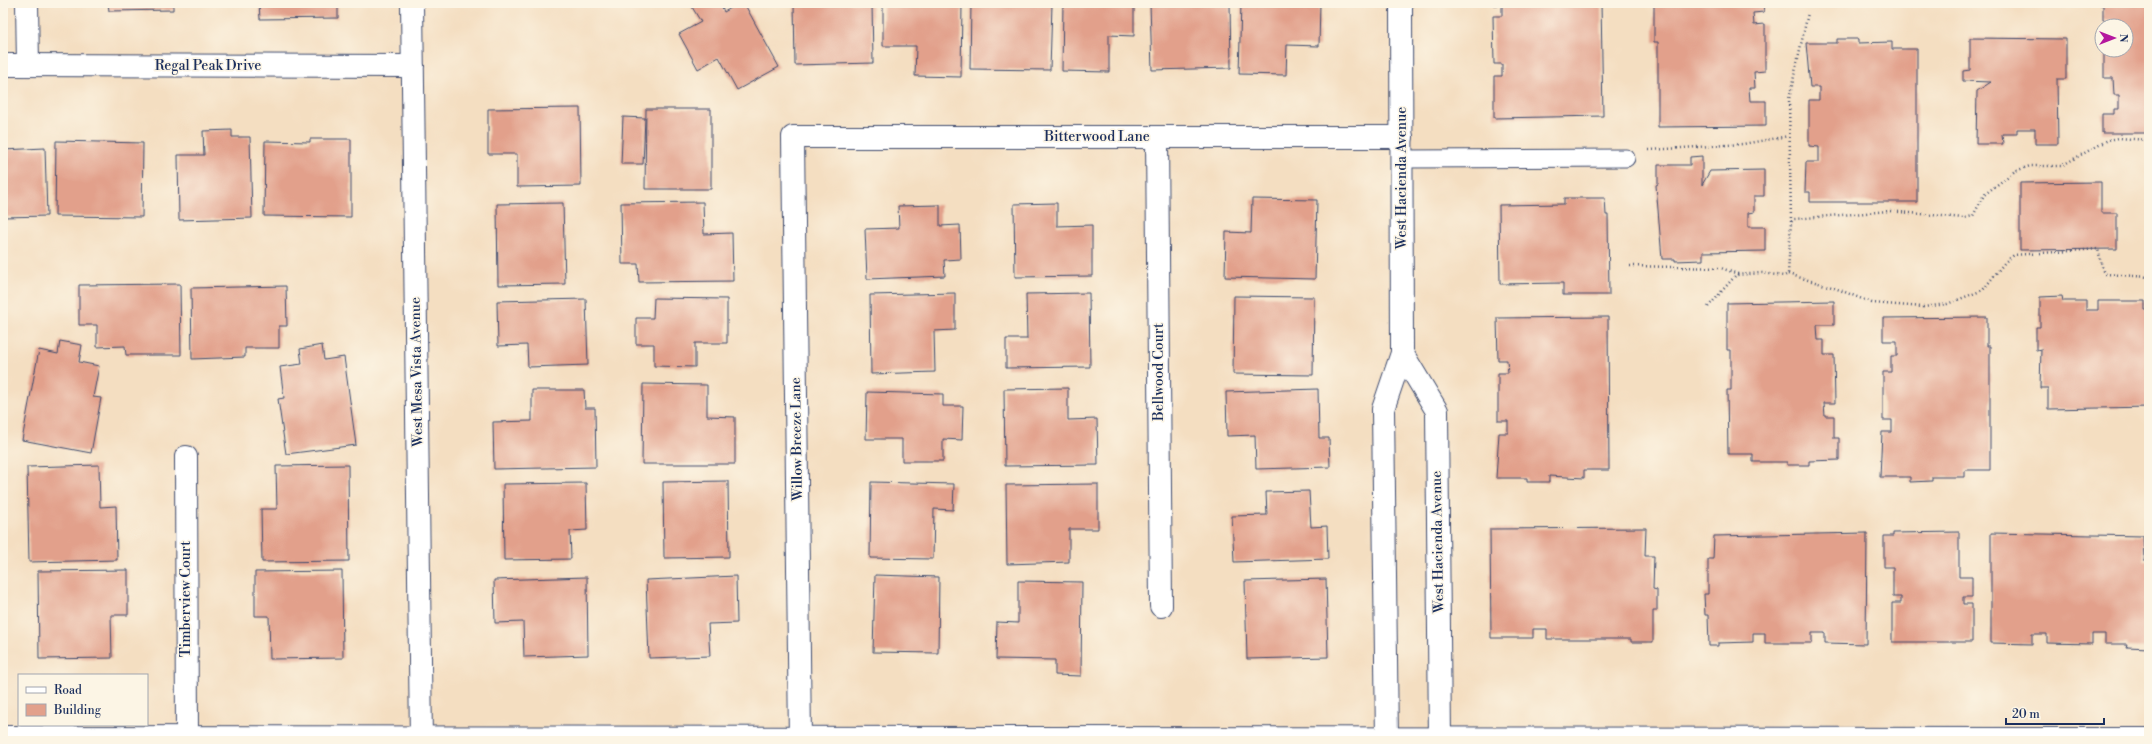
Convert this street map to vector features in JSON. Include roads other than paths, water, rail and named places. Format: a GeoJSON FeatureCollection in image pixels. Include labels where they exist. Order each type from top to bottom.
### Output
{"type":"FeatureCollection","features":[{"type":"Feature","properties":{"kind":"main road"},"geometry":{"type":"LineString","coordinates":[[27,3],[28,65]]}},
{"type":"Feature","properties":{"kind":"main road","name":"West Mesa Vista Avenue"},"geometry":{"type":"LineString","coordinates":[[412,3],[421,739]]}},
{"type":"Feature","properties":{"kind":"main road","name":"West Hacienda Avenue"},"geometry":{"type":"LineString","coordinates":[[1387,740],[1383,409],[1402,352],[1401,3]]}},
{"type":"Feature","properties":{"kind":"main road","name":"Regal Peak Drive"},"geometry":{"type":"LineString","coordinates":[[3,65],[413,66]]}},
{"type":"Feature","properties":{"kind":"main road","name":"Bitterwood Lane"},"geometry":{"type":"LineString","coordinates":[[793,137],[1402,137]]}},
{"type":"Feature","properties":{"kind":"main road","name":"Willow Breeze Lane"},"geometry":{"type":"LineString","coordinates":[[793,137],[800,740]]}},
{"type":"Feature","properties":{"kind":"main road","name":"Bellwood Court"},"geometry":{"type":"LineString","coordinates":[[1157,137],[1161,606]]}},
{"type":"Feature","properties":{"kind":"main road","name":"West Hacienda Avenue"},"geometry":{"type":"LineString","coordinates":[[1402,352],[1437,411],[1440,740]]}},
{"type":"Feature","properties":{"kind":"main road","name":"Timberview Court"},"geometry":{"type":"LineString","coordinates":[[186,457],[187,739]]}},
{"type":"Feature","properties":{"kind":"main road"},"geometry":{"type":"LineString","coordinates":[[3,737],[187,739],[800,740],[2149,740]]}},
{"type":"Feature","properties":{"kind":"lane"},"geometry":{"type":"LineString","coordinates":[[1402,159],[1626,158]]}}]}
